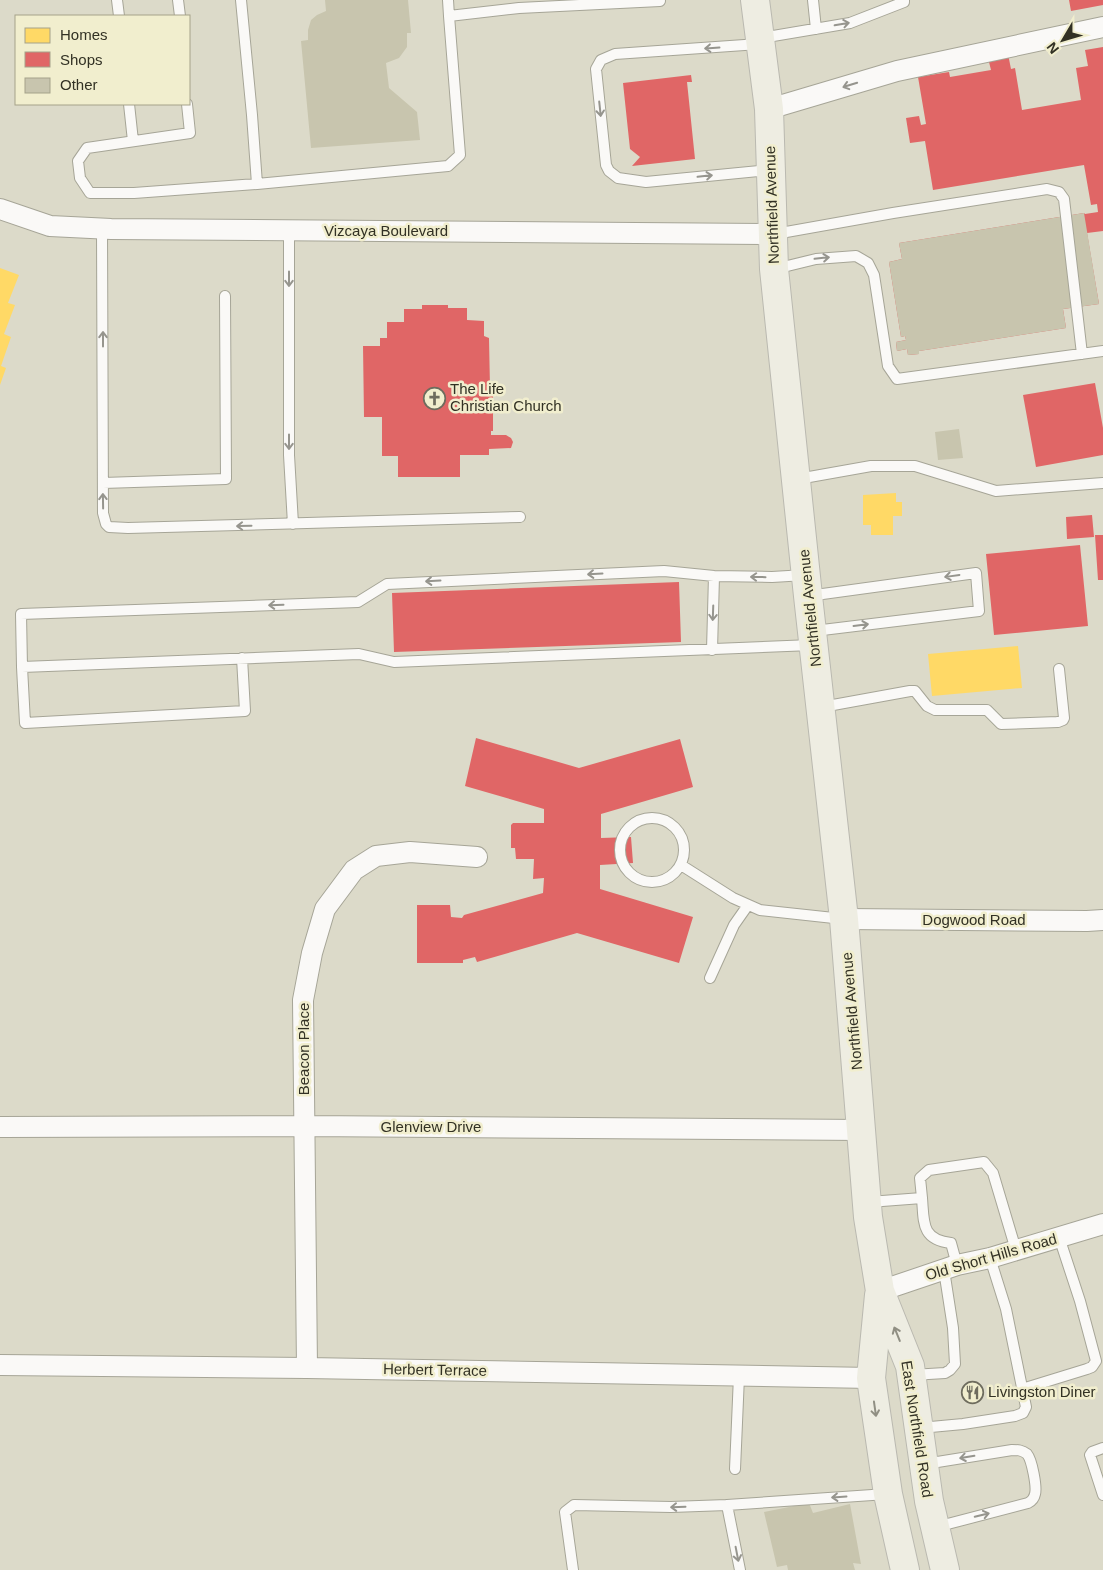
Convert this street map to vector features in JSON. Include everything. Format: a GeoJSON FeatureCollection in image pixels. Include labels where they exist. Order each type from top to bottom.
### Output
{"type":"FeatureCollection","features":[{"type":"Feature","properties":{"kind":"main road","name":"Northfield Avenue"},"geometry":{"type":"LineString","coordinates":[[755,0],[769,109],[774,269],[844,919],[868,1209]]}},
{"type":"Feature","properties":{"kind":"main road","name":"East Northfield Road"},"geometry":{"type":"LineString","coordinates":[[868,1209],[880,1291],[910,1366],[929,1501],[945,1570]]}},
{"type":"Feature","properties":{"kind":"main road","name":"East Northfield Road"},"geometry":{"type":"LineString","coordinates":[[880,1291],[871,1378],[888,1494],[906,1570]]}},
{"type":"Feature","properties":{"kind":"main road"},"geometry":{"type":"LineString","coordinates":[[871,1378],[896,1386],[913,1488],[929,1501]]}},
{"type":"Feature","properties":{"kind":"street"},"geometry":{"type":"LineString","coordinates":[[769,109],[897,71],[1103,27]]}},
{"type":"Feature","properties":{"kind":"street","name":"Vizcaya Boulevard"},"geometry":{"type":"LineString","coordinates":[[0,209],[50,226],[102,229],[774,234]]}},
{"type":"Feature","properties":{"kind":"street","name":"Beacon Place"},"geometry":{"type":"LineString","coordinates":[[307,1368],[303,1000],[312,953],[325,909],[354,870],[376,856],[410,852],[477,857]]}},
{"type":"Feature","properties":{"kind":"street","name":"Dogwood Road"},"geometry":{"type":"LineString","coordinates":[[844,919],[1103,920]]}},
{"type":"Feature","properties":{"kind":"street","name":"Glenview Drive"},"geometry":{"type":"LineString","coordinates":[[0,1127],[305,1126],[862,1130]]}},
{"type":"Feature","properties":{"kind":"street","name":"Old Short Hills Road"},"geometry":{"type":"LineString","coordinates":[[880,1291],[951,1268],[1059,1237],[1102,1229]]}},
{"type":"Feature","properties":{"kind":"street","name":"Herbert Terrace"},"geometry":{"type":"LineString","coordinates":[[0,1365],[307,1368],[871,1378]]}},
{"type":"Feature","properties":{"kind":"lane"},"geometry":{"type":"LineString","coordinates":[[117,0],[119,15]]}},
{"type":"Feature","properties":{"kind":"lane"},"geometry":{"type":"LineString","coordinates":[[178,0],[180,15]]}},
{"type":"Feature","properties":{"kind":"lane"},"geometry":{"type":"LineString","coordinates":[[241,0],[257,184]]}},
{"type":"Feature","properties":{"kind":"lane"},"geometry":{"type":"LineString","coordinates":[[188,105],[190,133],[87,148],[78,160],[80,178],[90,193],[134,193],[257,184],[448,166],[460,155],[448,0]]}},
{"type":"Feature","properties":{"kind":"lane"},"geometry":{"type":"LineString","coordinates":[[813,0],[816,28]]}},
{"type":"Feature","properties":{"kind":"lane"},"geometry":{"type":"LineString","coordinates":[[771,170],[646,182],[618,178],[609,171],[606,165],[596,69],[601,60],[615,54],[760,41],[816,28],[850,23],[904,2],[904,0]]}},
{"type":"Feature","properties":{"kind":"lane"},"geometry":{"type":"LineString","coordinates":[[449,16],[519,4],[660,1]]}},
{"type":"Feature","properties":{"kind":"lane"},"geometry":{"type":"LineString","coordinates":[[129,105],[133,141]]}},
{"type":"Feature","properties":{"kind":"lane"},"geometry":{"type":"LineString","coordinates":[[774,234],[1047,189],[1059,192],[1064,199],[1082,354]]}},
{"type":"Feature","properties":{"kind":"lane"},"geometry":{"type":"LineString","coordinates":[[102,229],[103,513],[106,524],[110,527],[138,528],[520,517]]}},
{"type":"Feature","properties":{"kind":"lane"},"geometry":{"type":"LineString","coordinates":[[289,230],[289,455],[292,524]]}},
{"type":"Feature","properties":{"kind":"lane"},"geometry":{"type":"LineString","coordinates":[[774,269],[816,259],[856,256],[868,263],[874,275],[888,366],[897,379],[1103,351]]}},
{"type":"Feature","properties":{"kind":"lane"},"geometry":{"type":"LineString","coordinates":[[103,483],[226,479],[225,296]]}},
{"type":"Feature","properties":{"kind":"lane"},"geometry":{"type":"LineString","coordinates":[[797,479],[871,466],[915,466],[996,491],[1103,483]]}},
{"type":"Feature","properties":{"kind":"lane"},"geometry":{"type":"LineString","coordinates":[[22,667],[242,658],[359,654],[394,662],[712,650],[814,638],[979,611],[976,573],[807,585],[772,577],[714,576],[664,571],[387,584],[358,602],[20,614],[22,667],[25,723],[245,711],[242,658]]}},
{"type":"Feature","properties":{"kind":"lane"},"geometry":{"type":"LineString","coordinates":[[712,650],[714,576]]}},
{"type":"Feature","properties":{"kind":"lane"},"geometry":{"type":"LineString","coordinates":[[821,707],[915,691],[927,706],[935,710],[987,710],[1001,724],[1058,722],[1064,718],[1059,669]]}},
{"type":"Feature","properties":{"kind":"lane"},"geometry":{"type":"LineString","coordinates":[[644,818],[665,820],[674,826],[684,844],[684,855],[681,865],[674,874],[665,880],[655,882],[644,881],[634,877],[621,860],[621,838],[634,822],[644,818]]}},
{"type":"Feature","properties":{"kind":"lane"},"geometry":{"type":"LineString","coordinates":[[681,865],[733,898],[760,910],[844,919]]}},
{"type":"Feature","properties":{"kind":"lane"},"geometry":{"type":"LineString","coordinates":[[710,978],[734,925],[748,905]]}},
{"type":"Feature","properties":{"kind":"lane"},"geometry":{"type":"LineString","coordinates":[[911,1375],[945,1373],[955,1364],[951,1268],[952,1243],[942,1242],[931,1236],[924,1227],[920,1178],[929,1170],[984,1162],[993,1173],[1016,1250]]}},
{"type":"Feature","properties":{"kind":"lane"},"geometry":{"type":"LineString","coordinates":[[868,1209],[922,1198]]}},
{"type":"Feature","properties":{"kind":"lane"},"geometry":{"type":"LineString","coordinates":[[1022,1389],[1087,1369],[1096,1361],[1080,1301],[1059,1237]]}},
{"type":"Feature","properties":{"kind":"lane"},"geometry":{"type":"LineString","coordinates":[[919,1428],[1015,1416],[1023,1413],[1026,1407],[1006,1309],[990,1258]]}},
{"type":"Feature","properties":{"kind":"lane"},"geometry":{"type":"LineString","coordinates":[[735,1469],[738,1376]]}},
{"type":"Feature","properties":{"kind":"lane"},"geometry":{"type":"LineString","coordinates":[[1103,1448],[1092,1452],[1090,1455],[1103,1495]]}},
{"type":"Feature","properties":{"kind":"lane"},"geometry":{"type":"LineString","coordinates":[[924,1464],[1020,1450],[1029,1457],[1036,1484],[1035,1496],[1028,1503],[935,1527]]}},
{"type":"Feature","properties":{"kind":"lane"},"geometry":{"type":"LineString","coordinates":[[573,1570],[565,1512],[574,1505],[671,1507],[888,1494]]}},
{"type":"Feature","properties":{"kind":"lane"},"geometry":{"type":"LineString","coordinates":[[727,1505],[740,1570]]}},
{"type":"Feature","properties":{"kind":"building: Homes"},"geometry":{"type":"Polygon","coordinates":[[[0,268],[19,275],[8,303],[15,305],[4,334],[11,337],[1,366],[6,368],[0,385],[0,268]]]}},
{"type":"Feature","properties":{"kind":"building: Homes"},"geometry":{"type":"Polygon","coordinates":[[[896,493],[896,502],[902,502],[902,516],[893,516],[893,535],[871,535],[871,525],[863,525],[863,495],[896,493]]]}},
{"type":"Feature","properties":{"kind":"building: Homes"},"geometry":{"type":"Polygon","coordinates":[[[1018,646],[1022,688],[932,696],[928,654],[1018,646]]]}},
{"type":"Feature","properties":{"kind":"building: Shops"},"geometry":{"type":"Polygon","coordinates":[[[1069,0],[1103,0],[1103,5],[1071,11],[1069,0]]]}},
{"type":"Feature","properties":{"kind":"building: Shops"},"geometry":{"type":"Polygon","coordinates":[[[1103,47],[1103,231],[1087,233],[1099,304],[1063,309],[1066,328],[919,351],[919,354],[908,355],[907,349],[897,351],[896,342],[906,340],[905,336],[901,337],[889,262],[902,259],[899,243],[1098,212],[1097,204],[1091,205],[1084,165],[933,190],[925,141],[910,143],[906,118],[919,116],[921,125],[926,124],[918,77],[949,72],[950,77],[991,70],[988,58],[1008,54],[1011,69],[1015,68],[1022,110],[1081,100],[1076,68],[1088,66],[1085,50],[1103,47]]]}},
{"type":"Feature","properties":{"kind":"building: Shops"},"geometry":{"type":"Polygon","coordinates":[[[691,75],[692,82],[687,82],[695,159],[632,166],[640,157],[630,149],[623,83],[691,75]]]}},
{"type":"Feature","properties":{"kind":"building: Shops"},"geometry":{"type":"Polygon","coordinates":[[[422,305],[448,305],[448,308],[467,308],[467,320],[484,321],[484,336],[489,338],[490,388],[493,388],[493,431],[491,431],[491,435],[506,435],[513,442],[511,448],[489,449],[489,455],[460,455],[460,477],[398,477],[398,456],[382,456],[382,417],[364,417],[363,346],[380,346],[380,338],[387,338],[387,322],[404,322],[404,309],[422,309],[422,305]]]}},
{"type":"Feature","properties":{"kind":"building: Shops"},"geometry":{"type":"Polygon","coordinates":[[[1095,383],[1103,428],[1103,455],[1036,467],[1023,395],[1095,383]]]}},
{"type":"Feature","properties":{"kind":"building: Shops"},"geometry":{"type":"Polygon","coordinates":[[[1092,515],[1094,537],[1067,539],[1066,517],[1092,515]]]}},
{"type":"Feature","properties":{"kind":"building: Shops"},"geometry":{"type":"Polygon","coordinates":[[[1095,535],[1103,535],[1103,580],[1098,580],[1095,535]]]}},
{"type":"Feature","properties":{"kind":"building: Shops"},"geometry":{"type":"Polygon","coordinates":[[[1080,545],[1088,626],[994,635],[986,554],[1080,545]]]}},
{"type":"Feature","properties":{"kind":"building: Shops"},"geometry":{"type":"Polygon","coordinates":[[[679,582],[681,642],[394,652],[392,593],[679,582]]]}},
{"type":"Feature","properties":{"kind":"building: Shops"},"geometry":{"type":"Polygon","coordinates":[[[476,738],[579,768],[680,739],[693,787],[601,814],[601,838],[631,837],[633,863],[600,865],[600,889],[693,917],[679,963],[577,933],[477,962],[475,957],[463,960],[463,963],[417,963],[417,905],[450,905],[451,917],[462,918],[464,915],[543,893],[544,878],[533,879],[534,859],[516,859],[515,848],[511,848],[511,825],[513,823],[544,823],[544,809],[465,786],[476,738]]]}},
{"type":"Feature","properties":{"kind":"building: Other"},"geometry":{"type":"Polygon","coordinates":[[[325,0],[408,0],[411,33],[407,33],[407,47],[399,58],[386,63],[389,88],[417,112],[420,140],[311,148],[301,41],[308,40],[311,20],[326,11],[325,0]]]}},
{"type":"Feature","properties":{"kind":"building: Other"},"geometry":{"type":"Polygon","coordinates":[[[1084,213],[1099,304],[1063,309],[1066,328],[919,351],[919,354],[908,355],[907,349],[897,351],[896,342],[906,340],[905,336],[901,337],[889,262],[902,259],[899,243],[1084,213]]]}},
{"type":"Feature","properties":{"kind":"building: Other"},"geometry":{"type":"Polygon","coordinates":[[[959,429],[963,458],[938,460],[935,432],[959,429]]]}},
{"type":"Feature","properties":{"kind":"building: Other"},"geometry":{"type":"Polygon","coordinates":[[[809,1503],[813,1513],[850,1504],[861,1564],[853,1563],[855,1570],[788,1570],[787,1565],[777,1567],[764,1512],[809,1503]]]}},
{"type":"Feature","properties":{"kind":"place","name":"The Life Christian Church"},"geometry":{"type":"Point","coordinates":[434,398]}},
{"type":"Feature","properties":{"kind":"place","name":"Livingston Diner"},"geometry":{"type":"Point","coordinates":[972,1392]}}]}
